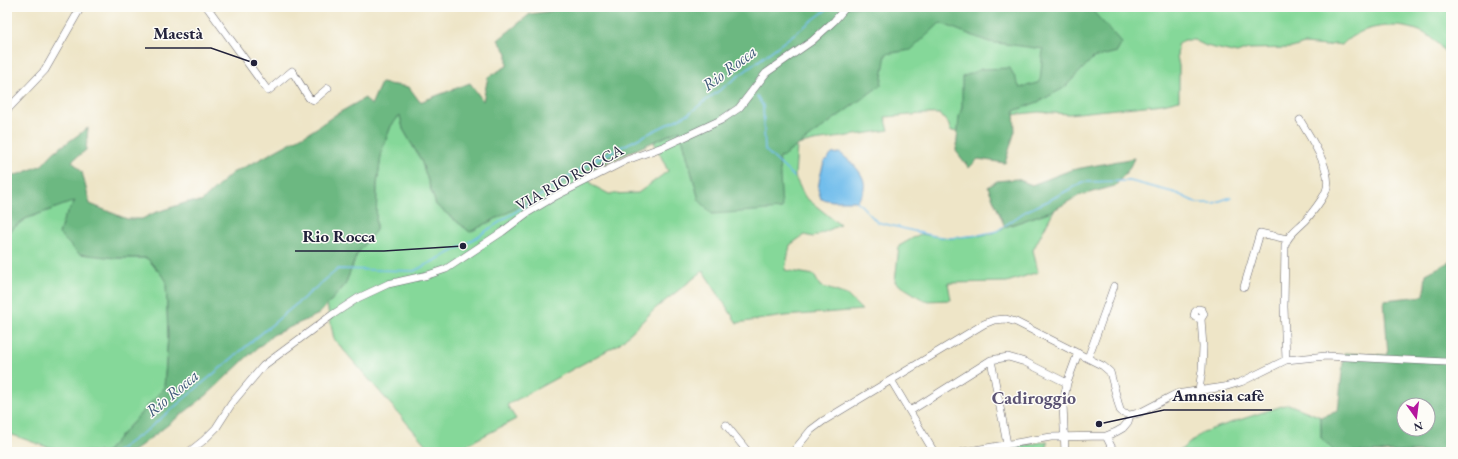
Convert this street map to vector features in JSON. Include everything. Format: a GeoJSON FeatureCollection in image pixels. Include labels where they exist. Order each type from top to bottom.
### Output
{"type":"FeatureCollection","features":[{"type":"Feature","properties":{"kind":"street"},"geometry":{"type":"LineString","coordinates":[[7,110],[45,70],[81,7]]}},
{"type":"Feature","properties":{"kind":"street"},"geometry":{"type":"LineString","coordinates":[[207,7],[268,91],[292,71],[309,98],[314,100],[328,88]]}},
{"type":"Feature","properties":{"kind":"street","name":"VIA RIO ROCCA"},"geometry":{"type":"LineString","coordinates":[[189,452],[216,428],[232,403],[263,366],[332,315],[358,298],[388,284],[428,275],[446,269],[502,232],[527,213],[554,197],[627,160],[665,146],[721,120],[739,108],[766,73],[812,41],[834,21],[846,7]]}},
{"type":"Feature","properties":{"kind":"street"},"geometry":{"type":"LineString","coordinates":[[1286,360],[1284,307],[1285,245],[1287,239],[1306,220],[1327,190],[1328,174],[1300,120]]}},
{"type":"Feature","properties":{"kind":"street"},"geometry":{"type":"LineString","coordinates":[[1244,287],[1260,233],[1287,239]]}},
{"type":"Feature","properties":{"kind":"street"},"geometry":{"type":"LineString","coordinates":[[1088,358],[1114,286]]}},
{"type":"Feature","properties":{"kind":"street"},"geometry":{"type":"LineString","coordinates":[[793,452],[811,430],[823,421],[960,338],[994,320],[1006,319],[1016,322],[1103,366],[1110,372],[1120,410],[1130,416],[1168,398],[1241,382],[1286,360],[1326,356],[1446,362],[1451,359]]}},
{"type":"Feature","properties":{"kind":"street"},"geometry":{"type":"LineString","coordinates":[[1199,390],[1203,347],[1201,319]]}},
{"type":"Feature","properties":{"kind":"street"},"geometry":{"type":"LineString","coordinates":[[1066,452],[1063,404],[1078,353]]}},
{"type":"Feature","properties":{"kind":"street"},"geometry":{"type":"LineString","coordinates":[[910,411],[991,360],[1008,357],[1025,362],[1068,383]]}},
{"type":"Feature","properties":{"kind":"street"},"geometry":{"type":"LineString","coordinates":[[991,360],[1007,444]]}},
{"type":"Feature","properties":{"kind":"street"},"geometry":{"type":"LineString","coordinates":[[891,380],[934,452]]}},
{"type":"Feature","properties":{"kind":"street"},"geometry":{"type":"LineString","coordinates":[[963,452],[1051,437],[1106,436],[1123,428],[1128,422],[1130,416]]}},
{"type":"Feature","properties":{"kind":"street"},"geometry":{"type":"LineString","coordinates":[[726,424],[748,452]]}},
{"type":"Feature","properties":{"kind":"street"},"geometry":{"type":"LineString","coordinates":[[1106,436],[1114,452]]}},
{"type":"Feature","properties":{"kind":"green space"},"geometry":{"type":"Polygon","coordinates":[[[556,7],[982,7],[989,10],[991,7],[1089,7],[1122,43],[1117,52],[1093,58],[1064,88],[1038,102],[1014,111],[1015,131],[1005,163],[978,159],[969,168],[956,151],[959,117],[962,107],[962,77],[981,69],[1010,68],[1020,88],[1040,82],[1043,49],[989,42],[940,23],[911,50],[886,54],[881,85],[779,159],[782,209],[712,214],[699,200],[680,130],[592,169],[470,232],[436,205],[421,160],[403,129],[400,115],[391,126],[382,150],[377,184],[376,230],[357,254],[345,285],[319,314],[273,335],[247,357],[207,395],[135,450],[130,452],[106,452],[164,388],[168,336],[166,280],[147,258],[115,258],[79,254],[59,234],[64,218],[75,201],[25,219],[7,233],[7,176],[20,174],[42,165],[54,152],[88,128],[86,150],[72,161],[82,172],[90,204],[127,219],[142,219],[154,213],[188,202],[201,202],[232,173],[312,131],[335,115],[365,98],[371,105],[381,83],[409,87],[420,102],[470,83],[483,101],[488,77],[507,66],[507,53],[498,40],[530,14],[552,11],[556,7]]]}},
{"type":"Feature","properties":{"kind":"green space"},"geometry":{"type":"Polygon","coordinates":[[[719,7],[1451,7],[1451,58],[1432,38],[1411,28],[1399,26],[1373,28],[1361,32],[1351,37],[1342,45],[1335,44],[1326,46],[1304,44],[1292,48],[1248,49],[1237,53],[1206,46],[1194,40],[1184,40],[1178,45],[1177,56],[1179,66],[1179,100],[1163,104],[1069,114],[1039,112],[1010,115],[959,132],[950,131],[949,125],[940,114],[885,117],[889,130],[814,141],[799,145],[857,102],[719,7]]]}},
{"type":"Feature","properties":{"kind":"green space"},"geometry":{"type":"Polygon","coordinates":[[[400,114],[403,129],[421,160],[436,205],[470,232],[586,172],[592,185],[609,194],[638,193],[668,171],[654,142],[680,130],[699,200],[779,159],[797,146],[795,177],[805,197],[840,225],[813,237],[804,235],[790,245],[785,270],[814,275],[820,286],[847,295],[862,310],[784,316],[737,323],[703,271],[656,308],[619,344],[507,405],[516,419],[453,452],[432,452],[334,339],[327,305],[345,285],[357,254],[376,230],[377,184],[382,150],[391,126],[400,114]]]}},
{"type":"Feature","properties":{"kind":"green space"},"geometry":{"type":"Polygon","coordinates":[[[1134,158],[1129,169],[1115,186],[1078,196],[1054,210],[1005,227],[988,187],[997,181],[1017,179],[1032,185],[1071,170],[1134,158]]]}},
{"type":"Feature","properties":{"kind":"green space"},"geometry":{"type":"Polygon","coordinates":[[[76,200],[64,218],[59,234],[79,253],[115,258],[147,258],[166,280],[168,336],[164,388],[106,452],[62,452],[60,449],[44,446],[7,433],[7,233],[25,219],[76,200]]]}},
{"type":"Feature","properties":{"kind":"green space"},"geometry":{"type":"Polygon","coordinates":[[[1054,210],[1033,250],[1038,272],[1007,282],[948,283],[951,300],[925,301],[895,282],[899,246],[920,234],[950,238],[990,234],[1005,227],[1054,210]]]}},
{"type":"Feature","properties":{"kind":"green space"},"geometry":{"type":"Polygon","coordinates":[[[1451,261],[1451,448],[1449,452],[1335,452],[1321,438],[1321,417],[1338,411],[1344,353],[1388,355],[1384,300],[1424,296],[1426,274],[1451,261]]]}},
{"type":"Feature","properties":{"kind":"green space"},"geometry":{"type":"Polygon","coordinates":[[[1288,404],[1321,417],[1321,438],[1335,452],[1267,452],[1240,448],[1215,452],[1178,452],[1203,432],[1288,404]]]}},
{"type":"Feature","properties":{"kind":"green space"},"geometry":{"type":"Polygon","coordinates":[[[1047,441],[1047,452],[1002,452],[1001,450],[1047,441]]]}},
{"type":"Feature","properties":{"kind":"water"},"geometry":{"type":"Polygon","coordinates":[[[840,153],[852,163],[864,181],[862,194],[857,201],[833,201],[821,199],[818,189],[824,162],[832,154],[840,153]]]}},
{"type":"Feature","properties":{"kind":"waterway","name":"Rio Rocca"},"geometry":{"type":"LineString","coordinates":[[116,452],[147,430],[338,269],[414,271],[463,246],[595,160],[688,114],[830,7]]}},
{"type":"Feature","properties":{"kind":"waterway"},"geometry":{"type":"LineString","coordinates":[[757,96],[763,106],[765,150],[794,177]]}},
{"type":"Feature","properties":{"kind":"waterway"},"geometry":{"type":"LineString","coordinates":[[857,201],[877,222],[934,236],[950,238],[979,235],[997,231],[1026,211],[1083,182],[1130,181],[1176,193],[1197,203],[1214,203],[1231,197]]}},
{"type":"Feature","properties":{"kind":"place","name":"Maestà"},"geometry":{"type":"Point","coordinates":[254,63]}},
{"type":"Feature","properties":{"kind":"place","name":"Rio Rocca"},"geometry":{"type":"Point","coordinates":[463,246]}},
{"type":"Feature","properties":{"kind":"place","name":"Amnesia cafè"},"geometry":{"type":"Point","coordinates":[1099,424]}},
{"type":"Feature","properties":{"kind":"district","name":"Cadiroggio"},"geometry":{"type":"Point","coordinates":[1034,398]}}]}
